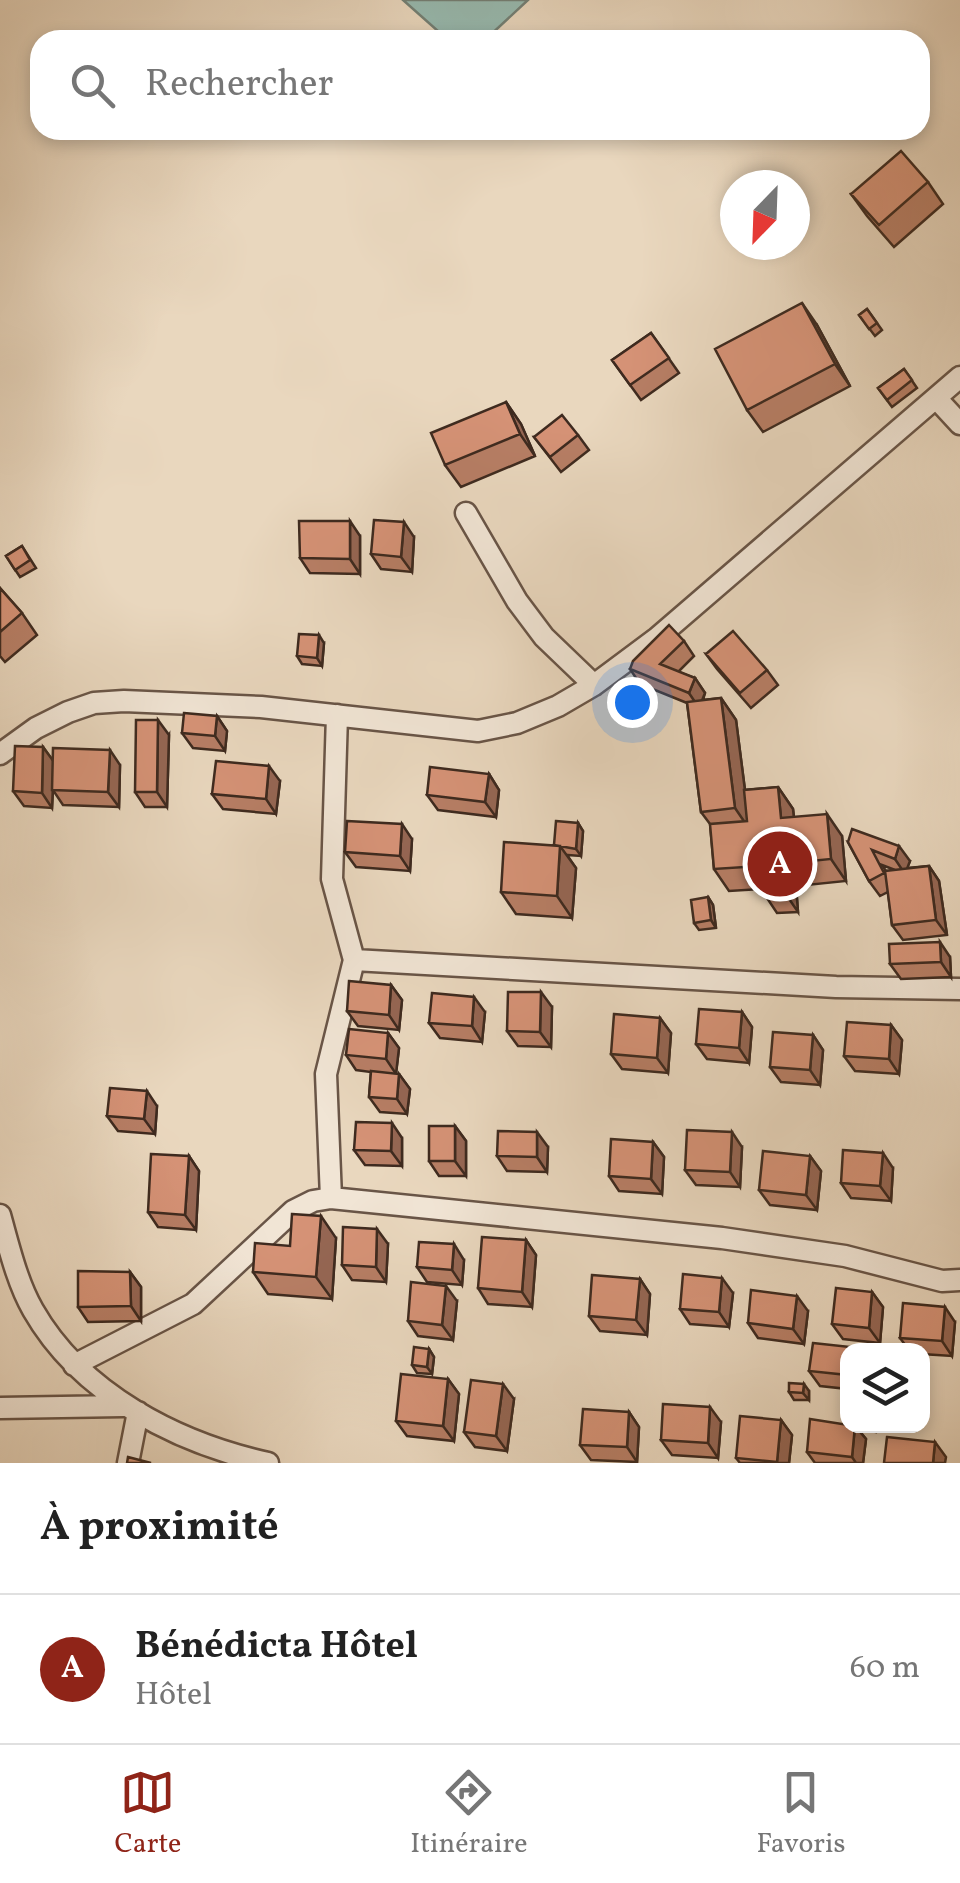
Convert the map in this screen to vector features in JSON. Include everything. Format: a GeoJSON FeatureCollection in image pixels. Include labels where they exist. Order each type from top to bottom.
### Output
{"type":"FeatureCollection","features":[{"type":"Feature","properties":{"kind":"street"},"geometry":{"type":"LineString","coordinates":[[0,754],[36,728],[94,704],[158,701],[478,730],[518,723],[594,685],[656,638],[960,378]]}},
{"type":"Feature","properties":{"kind":"street"},"geometry":{"type":"LineString","coordinates":[[936,398],[960,424]]}},
{"type":"Feature","properties":{"kind":"street"},"geometry":{"type":"LineString","coordinates":[[466,512],[517,600],[544,636],[594,685]]}},
{"type":"Feature","properties":{"kind":"street"},"geometry":{"type":"LineString","coordinates":[[331,1198],[326,1074],[354,960],[332,879],[337,716]]}},
{"type":"Feature","properties":{"kind":"street"},"geometry":{"type":"LineString","coordinates":[[354,960],[836,987],[960,989]]}},
{"type":"Feature","properties":{"kind":"street"},"geometry":{"type":"LineString","coordinates":[[74,1365],[193,1304],[293,1211],[312,1201],[331,1198],[722,1238],[845,1256],[942,1281],[960,1280]]}},
{"type":"Feature","properties":{"kind":"street"},"geometry":{"type":"LineString","coordinates":[[0,1215],[33,1310],[74,1365],[130,1409],[195,1439],[268,1463]]}},
{"type":"Feature","properties":{"kind":"street"},"geometry":{"type":"LineString","coordinates":[[0,1408],[130,1409]]}},
{"type":"Feature","properties":{"kind":"street"},"geometry":{"type":"LineString","coordinates":[[128,1463],[130,1409]]}},
{"type":"Feature","properties":{"kind":"water"},"geometry":{"type":"Polygon","coordinates":[[[403,0],[528,0],[496,30],[437,30],[403,0]]]}},
{"type":"Feature","properties":{"kind":"building"},"geometry":{"type":"Polygon","coordinates":[[[901,151],[928,182],[879,225],[851,194],[901,151]]]}},
{"type":"Feature","properties":{"kind":"building"},"geometry":{"type":"Polygon","coordinates":[[[802,303],[835,364],[747,410],[715,349],[802,303]]]}},
{"type":"Feature","properties":{"kind":"building"},"geometry":{"type":"Polygon","coordinates":[[[867,309],[877,323],[869,329],[859,315],[867,309]]]}},
{"type":"Feature","properties":{"kind":"building"},"geometry":{"type":"Polygon","coordinates":[[[651,333],[669,358],[630,385],[612,360],[651,333]]]}},
{"type":"Feature","properties":{"kind":"building"},"geometry":{"type":"Polygon","coordinates":[[[904,369],[912,380],[887,400],[878,388],[904,369]]]}},
{"type":"Feature","properties":{"kind":"building"},"geometry":{"type":"Polygon","coordinates":[[[506,402],[520,434],[445,465],[431,433],[506,402]]]}},
{"type":"Feature","properties":{"kind":"building"},"geometry":{"type":"Polygon","coordinates":[[[562,415],[578,435],[550,457],[534,437],[562,415]]]}},
{"type":"Feature","properties":{"kind":"building"},"geometry":{"type":"Polygon","coordinates":[[[374,520],[404,522],[401,557],[371,554],[374,520]]]}},
{"type":"Feature","properties":{"kind":"building"},"geometry":{"type":"Polygon","coordinates":[[[299,521],[350,521],[350,559],[300,558],[299,521]]]}},
{"type":"Feature","properties":{"kind":"building"},"geometry":{"type":"Polygon","coordinates":[[[22,546],[30,560],[15,570],[6,556],[22,546]]]}},
{"type":"Feature","properties":{"kind":"building"},"geometry":{"type":"Polygon","coordinates":[[[0,588],[22,613],[0,632],[0,588]]]}},
{"type":"Feature","properties":{"kind":"building"},"geometry":{"type":"Polygon","coordinates":[[[669,625],[684,641],[660,664],[695,678],[689,693],[630,669],[633,661],[669,625]]]}},
{"type":"Feature","properties":{"kind":"building"},"geometry":{"type":"Polygon","coordinates":[[[733,631],[767,670],[740,693],[706,654],[733,631]]]}},
{"type":"Feature","properties":{"kind":"building"},"geometry":{"type":"Polygon","coordinates":[[[299,634],[319,635],[317,658],[297,656],[299,634]]]}},
{"type":"Feature","properties":{"kind":"building"},"geometry":{"type":"Polygon","coordinates":[[[721,698],[735,808],[701,812],[687,702],[721,698]]]}},
{"type":"Feature","properties":{"kind":"building"},"geometry":{"type":"Polygon","coordinates":[[[184,713],[217,716],[215,736],[182,733],[184,713]]]}},
{"type":"Feature","properties":{"kind":"building"},"geometry":{"type":"Polygon","coordinates":[[[136,720],[158,720],[157,792],[135,792],[136,720]]]}},
{"type":"Feature","properties":{"kind":"building"},"geometry":{"type":"Polygon","coordinates":[[[15,746],[43,747],[42,793],[13,791],[15,746]]]}},
{"type":"Feature","properties":{"kind":"building"},"geometry":{"type":"Polygon","coordinates":[[[53,748],[110,750],[108,792],[52,790],[53,748]]]}},
{"type":"Feature","properties":{"kind":"building"},"geometry":{"type":"Polygon","coordinates":[[[216,761],[269,766],[266,799],[212,794],[216,761]]]}},
{"type":"Feature","properties":{"kind":"building"},"geometry":{"type":"Polygon","coordinates":[[[430,767],[489,774],[485,802],[427,795],[430,767]]]}},
{"type":"Feature","properties":{"kind":"building"},"geometry":{"type":"Polygon","coordinates":[[[778,787],[781,818],[827,814],[831,859],[781,864],[783,890],[761,891],[760,866],[714,869],[710,824],[747,821],[744,790],[778,787]]]}},
{"type":"Feature","properties":{"kind":"building"},"geometry":{"type":"Polygon","coordinates":[[[347,821],[402,824],[400,856],[345,852],[347,821]]]}},
{"type":"Feature","properties":{"kind":"building"},"geometry":{"type":"Polygon","coordinates":[[[556,821],[578,823],[576,849],[554,845],[556,821]]]}},
{"type":"Feature","properties":{"kind":"building"},"geometry":{"type":"Polygon","coordinates":[[[852,829],[899,846],[895,859],[872,850],[884,873],[869,881],[848,842],[852,829]]]}},
{"type":"Feature","properties":{"kind":"building"},"geometry":{"type":"Polygon","coordinates":[[[504,842],[560,846],[557,896],[501,892],[504,842]]]}},
{"type":"Feature","properties":{"kind":"building"},"geometry":{"type":"Polygon","coordinates":[[[929,866],[936,920],[892,925],[885,871],[929,866]]]}},
{"type":"Feature","properties":{"kind":"building"},"geometry":{"type":"Polygon","coordinates":[[[708,897],[711,920],[694,923],[691,900],[708,897]]]}},
{"type":"Feature","properties":{"kind":"building"},"geometry":{"type":"Polygon","coordinates":[[[940,942],[941,962],[890,964],[889,944],[940,942]]]}},
{"type":"Feature","properties":{"kind":"building"},"geometry":{"type":"Polygon","coordinates":[[[349,981],[391,985],[389,1015],[347,1011],[349,981]]]}},
{"type":"Feature","properties":{"kind":"building"},"geometry":{"type":"Polygon","coordinates":[[[508,992],[541,992],[540,1032],[507,1031],[508,992]]]}},
{"type":"Feature","properties":{"kind":"building"},"geometry":{"type":"Polygon","coordinates":[[[432,993],[474,997],[472,1026],[429,1023],[432,993]]]}},
{"type":"Feature","properties":{"kind":"building"},"geometry":{"type":"Polygon","coordinates":[[[699,1009],[742,1012],[739,1048],[696,1044],[699,1009]]]}},
{"type":"Feature","properties":{"kind":"building"},"geometry":{"type":"Polygon","coordinates":[[[614,1014],[660,1018],[657,1058],[611,1054],[614,1014]]]}},
{"type":"Feature","properties":{"kind":"building"},"geometry":{"type":"Polygon","coordinates":[[[847,1022],[891,1025],[889,1059],[844,1056],[847,1022]]]}},
{"type":"Feature","properties":{"kind":"building"},"geometry":{"type":"Polygon","coordinates":[[[349,1029],[388,1033],[386,1059],[346,1055],[349,1029]]]}},
{"type":"Feature","properties":{"kind":"building"},"geometry":{"type":"Polygon","coordinates":[[[773,1032],[813,1035],[810,1070],[770,1067],[773,1032]]]}},
{"type":"Feature","properties":{"kind":"building"},"geometry":{"type":"Polygon","coordinates":[[[371,1071],[399,1074],[397,1099],[369,1097],[371,1071]]]}},
{"type":"Feature","properties":{"kind":"building"},"geometry":{"type":"Polygon","coordinates":[[[110,1088],[147,1091],[144,1119],[107,1116],[110,1088]]]}},
{"type":"Feature","properties":{"kind":"building"},"geometry":{"type":"Polygon","coordinates":[[[356,1122],[392,1123],[391,1151],[354,1150],[356,1122]]]}},
{"type":"Feature","properties":{"kind":"building"},"geometry":{"type":"Polygon","coordinates":[[[429,1126],[455,1126],[455,1161],[429,1161],[429,1126]]]}},
{"type":"Feature","properties":{"kind":"building"},"geometry":{"type":"Polygon","coordinates":[[[687,1130],[732,1132],[730,1172],[685,1170],[687,1130]]]}},
{"type":"Feature","properties":{"kind":"building"},"geometry":{"type":"Polygon","coordinates":[[[498,1131],[537,1132],[537,1157],[497,1156],[498,1131]]]}},
{"type":"Feature","properties":{"kind":"building"},"geometry":{"type":"Polygon","coordinates":[[[611,1139],[653,1142],[651,1179],[609,1176],[611,1139]]]}},
{"type":"Feature","properties":{"kind":"building"},"geometry":{"type":"Polygon","coordinates":[[[843,1150],[883,1153],[880,1186],[841,1183],[843,1150]]]}},
{"type":"Feature","properties":{"kind":"building"},"geometry":{"type":"Polygon","coordinates":[[[763,1151],[810,1156],[806,1195],[759,1190],[763,1151]]]}},
{"type":"Feature","properties":{"kind":"building"},"geometry":{"type":"Polygon","coordinates":[[[151,1154],[189,1156],[185,1215],[148,1212],[151,1154]]]}},
{"type":"Feature","properties":{"kind":"building"},"geometry":{"type":"Polygon","coordinates":[[[292,1214],[321,1216],[316,1277],[253,1272],[255,1243],[290,1246],[292,1214]]]}},
{"type":"Feature","properties":{"kind":"building"},"geometry":{"type":"Polygon","coordinates":[[[343,1227],[377,1229],[376,1267],[342,1265],[343,1227]]]}},
{"type":"Feature","properties":{"kind":"building"},"geometry":{"type":"Polygon","coordinates":[[[482,1237],[526,1240],[522,1292],[478,1288],[482,1237]]]}},
{"type":"Feature","properties":{"kind":"building"},"geometry":{"type":"Polygon","coordinates":[[[419,1242],[454,1244],[452,1270],[417,1267],[419,1242]]]}},
{"type":"Feature","properties":{"kind":"building"},"geometry":{"type":"Polygon","coordinates":[[[78,1271],[130,1272],[131,1306],[78,1307],[78,1271]]]}},
{"type":"Feature","properties":{"kind":"building"},"geometry":{"type":"Polygon","coordinates":[[[683,1274],[722,1278],[719,1312],[680,1309],[683,1274]]]}},
{"type":"Feature","properties":{"kind":"building"},"geometry":{"type":"Polygon","coordinates":[[[592,1275],[640,1279],[636,1320],[589,1316],[592,1275]]]}},
{"type":"Feature","properties":{"kind":"building"},"geometry":{"type":"Polygon","coordinates":[[[411,1282],[446,1286],[442,1325],[408,1321],[411,1282]]]}},
{"type":"Feature","properties":{"kind":"building"},"geometry":{"type":"Polygon","coordinates":[[[836,1288],[872,1292],[869,1328],[832,1324],[836,1288]]]}},
{"type":"Feature","properties":{"kind":"building"},"geometry":{"type":"Polygon","coordinates":[[[751,1290],[797,1296],[793,1329],[748,1323],[751,1290]]]}},
{"type":"Feature","properties":{"kind":"building"},"geometry":{"type":"Polygon","coordinates":[[[903,1303],[945,1307],[942,1341],[900,1338],[903,1303]]]}},
{"type":"Feature","properties":{"kind":"building"},"geometry":{"type":"Polygon","coordinates":[[[813,1343],[840,1346],[840,1374],[809,1371],[813,1343]]]}},
{"type":"Feature","properties":{"kind":"building"},"geometry":{"type":"Polygon","coordinates":[[[414,1347],[429,1349],[427,1367],[412,1365],[414,1347]]]}},
{"type":"Feature","properties":{"kind":"building"},"geometry":{"type":"Polygon","coordinates":[[[401,1374],[448,1379],[443,1426],[396,1421],[401,1374]]]}},
{"type":"Feature","properties":{"kind":"building"},"geometry":{"type":"Polygon","coordinates":[[[471,1380],[503,1384],[496,1436],[464,1432],[471,1380]]]}},
{"type":"Feature","properties":{"kind":"building"},"geometry":{"type":"Polygon","coordinates":[[[789,1383],[804,1384],[803,1393],[789,1392],[789,1383]]]}},
{"type":"Feature","properties":{"kind":"building"},"geometry":{"type":"Polygon","coordinates":[[[663,1404],[710,1407],[708,1443],[661,1440],[663,1404]]]}},
{"type":"Feature","properties":{"kind":"building"},"geometry":{"type":"Polygon","coordinates":[[[583,1409],[629,1412],[627,1447],[580,1445],[583,1409]]]}},
{"type":"Feature","properties":{"kind":"building"},"geometry":{"type":"Polygon","coordinates":[[[740,1416],[781,1420],[777,1462],[736,1458],[740,1416]]]}},
{"type":"Feature","properties":{"kind":"building"},"geometry":{"type":"Polygon","coordinates":[[[810,1419],[840,1424],[840,1433],[854,1433],[852,1457],[807,1452],[810,1419]]]}},
{"type":"Feature","properties":{"kind":"building"},"geometry":{"type":"Polygon","coordinates":[[[887,1437],[935,1442],[933,1463],[884,1463],[887,1437]]]}},
{"type":"Feature","properties":{"kind":"building"},"geometry":{"type":"Polygon","coordinates":[[[128,1457],[151,1463],[127,1463],[128,1457]]]}},
{"type":"Feature","properties":{"kind":"place","name":"Bénédicta Hôtel"},"geometry":{"type":"Point","coordinates":[780,864]}}]}
